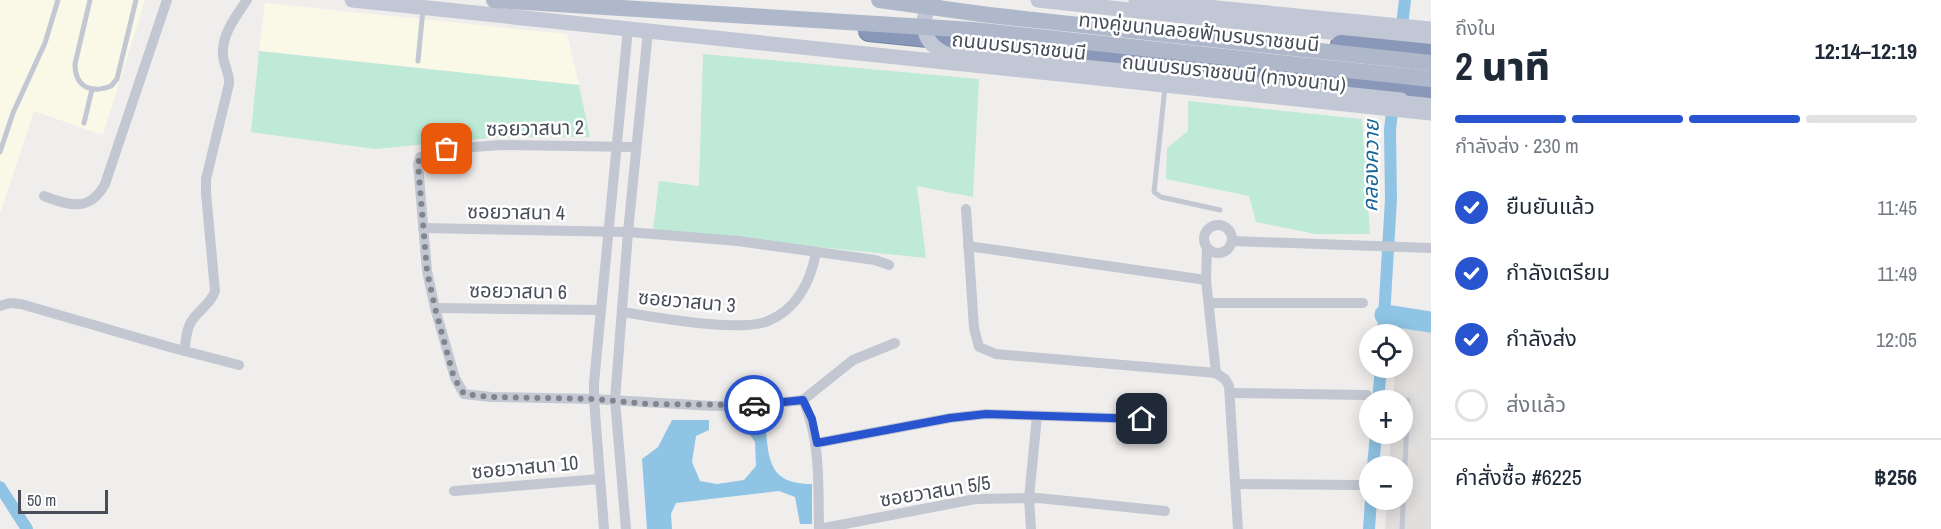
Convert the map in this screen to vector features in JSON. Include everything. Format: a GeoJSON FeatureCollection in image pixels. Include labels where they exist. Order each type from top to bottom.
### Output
{"type":"FeatureCollection","features":[{"type":"Feature","properties":{"kind":"highway","name":"ถนนบรมราชชนนี"},"geometry":{"type":"LineString","coordinates":[[607,0],[753,19],[1365,82],[1401,99],[1431,88]]}},
{"type":"Feature","properties":{"kind":"highway","name":"ถนนบรมราชชนนี"},"geometry":{"type":"LineString","coordinates":[[872,0],[1370,48],[1410,40],[1431,54]]}},
{"type":"Feature","properties":{"kind":"main road","name":"ถนนบรมราชชนนี (ทางขนาน)"},"geometry":{"type":"LineString","coordinates":[[352,0],[1362,107],[1401,99],[1431,113]]}},
{"type":"Feature","properties":{"kind":"main road","name":"ทางคู่ขนานลอยฟ้าบรมราชชนนี"},"geometry":{"type":"LineString","coordinates":[[494,0],[963,29],[1431,79]]}},
{"type":"Feature","properties":{"kind":"main road","name":"ทางคู่ขนานลอยฟ้าบรมราชชนนี"},"geometry":{"type":"LineString","coordinates":[[879,0],[989,15],[1431,63]]}},
{"type":"Feature","properties":{"kind":"main road"},"geometry":{"type":"LineString","coordinates":[[935,0],[927,12],[924,24],[926,33],[931,45],[949,56],[1074,66],[1431,103]]}},
{"type":"Feature","properties":{"kind":"main road"},"geometry":{"type":"LineString","coordinates":[[1038,0],[1431,43]]}},
{"type":"Feature","properties":{"kind":"main road"},"geometry":{"type":"LineString","coordinates":[[1136,0],[1234,5],[1373,23],[1410,40]]}},
{"type":"Feature","properties":{"kind":"main road"},"geometry":{"type":"LineString","coordinates":[[1410,40],[1431,29]]}},
{"type":"Feature","properties":{"kind":"street"},"geometry":{"type":"LineString","coordinates":[[44,196],[63,204],[78,205],[91,202],[99,195],[105,184],[167,0]]}},
{"type":"Feature","properties":{"kind":"street"},"geometry":{"type":"LineString","coordinates":[[184,351],[192,321],[213,297],[215,291],[206,179],[230,77],[223,56],[224,44],[232,21],[247,0]]}},
{"type":"Feature","properties":{"kind":"street"},"geometry":{"type":"LineString","coordinates":[[604,529],[594,399],[628,28]]}},
{"type":"Feature","properties":{"kind":"street"},"geometry":{"type":"LineString","coordinates":[[626,529],[615,400],[628,232],[648,31]]}},
{"type":"Feature","properties":{"kind":"street","name":"ซอยวาสนา 2"},"geometry":{"type":"LineString","coordinates":[[423,228],[418,164],[420,157],[447,149],[500,145],[636,147]]}},
{"type":"Feature","properties":{"kind":"street"},"geometry":{"type":"LineString","coordinates":[[966,209],[974,328],[979,347],[996,354],[1216,373],[1227,381],[1230,393],[1238,529]]}},
{"type":"Feature","properties":{"kind":"street"},"geometry":{"type":"LineString","coordinates":[[1216,373],[1206,280],[1207,248],[1204,235],[1214,225],[1219,225],[1228,228],[1233,241]]}},
{"type":"Feature","properties":{"kind":"street"},"geometry":{"type":"LineString","coordinates":[[423,228],[427,271],[435,308],[454,378],[464,394],[724,406],[803,400],[853,360],[895,343]]}},
{"type":"Feature","properties":{"kind":"street","name":"ซอยวาสนา 4"},"geometry":{"type":"LineString","coordinates":[[423,228],[628,232],[738,241],[875,260],[889,265]]}},
{"type":"Feature","properties":{"kind":"street"},"geometry":{"type":"LineString","coordinates":[[1233,241],[1431,248]]}},
{"type":"Feature","properties":{"kind":"street"},"geometry":{"type":"LineString","coordinates":[[1207,248],[1220,254],[1228,250],[1233,241]]}},
{"type":"Feature","properties":{"kind":"street"},"geometry":{"type":"LineString","coordinates":[[968,246],[1206,280]]}},
{"type":"Feature","properties":{"kind":"street","name":"ซอยวาสนา 3"},"geometry":{"type":"LineString","coordinates":[[622,312],[724,325],[768,321],[795,302],[805,288],[812,272],[816,252]]}},
{"type":"Feature","properties":{"kind":"street"},"geometry":{"type":"LineString","coordinates":[[0,306],[10,303],[21,304],[239,365]]}},
{"type":"Feature","properties":{"kind":"street"},"geometry":{"type":"LineString","coordinates":[[1209,303],[1364,303]]}},
{"type":"Feature","properties":{"kind":"street","name":"ซอยวาสนา 6"},"geometry":{"type":"LineString","coordinates":[[435,308],[601,310]]}},
{"type":"Feature","properties":{"kind":"street"},"geometry":{"type":"LineString","coordinates":[[1230,393],[1359,394]]}},
{"type":"Feature","properties":{"kind":"street"},"geometry":{"type":"LineString","coordinates":[[803,400],[812,419],[817,443],[819,529]]}},
{"type":"Feature","properties":{"kind":"street"},"geometry":{"type":"LineString","coordinates":[[817,443],[950,418],[986,414],[1142,419],[1158,425]]}},
{"type":"Feature","properties":{"kind":"street"},"geometry":{"type":"LineString","coordinates":[[1031,529],[1029,498],[1037,416]]}},
{"type":"Feature","properties":{"kind":"street","name":"ซอยวาสนา 10"},"geometry":{"type":"LineString","coordinates":[[454,491],[600,479]]}},
{"type":"Feature","properties":{"kind":"street"},"geometry":{"type":"LineString","coordinates":[[1236,484],[1359,485]]}},
{"type":"Feature","properties":{"kind":"street","name":"ซอยวาสนา 5/5"},"geometry":{"type":"LineString","coordinates":[[819,529],[975,499],[1029,498],[1165,511]]}},
{"type":"Feature","properties":{"kind":"lane"},"geometry":{"type":"LineString","coordinates":[[0,152],[13,113],[45,44],[58,0]]}},
{"type":"Feature","properties":{"kind":"lane"},"geometry":{"type":"LineString","coordinates":[[90,0],[75,64],[75,75],[78,82],[92,89],[111,86],[117,79],[136,0]]}},
{"type":"Feature","properties":{"kind":"lane"},"geometry":{"type":"LineString","coordinates":[[418,61],[423,7]]}},
{"type":"Feature","properties":{"kind":"lane"},"geometry":{"type":"LineString","coordinates":[[1165,87],[1154,192],[1161,197],[1220,210]]}},
{"type":"Feature","properties":{"kind":"lane"},"geometry":{"type":"LineString","coordinates":[[84,123],[92,89]]}},
{"type":"Feature","properties":{"kind":"lane"},"geometry":{"type":"LineString","coordinates":[[1402,529],[1406,444]]}},
{"type":"Feature","properties":{"kind":"shaded area"},"geometry":{"type":"Polygon","coordinates":[[[0,0],[145,0],[103,135],[34,111],[0,214],[0,0]]]}},
{"type":"Feature","properties":{"kind":"shaded area"},"geometry":{"type":"Polygon","coordinates":[[[265,3],[567,34],[579,85],[259,51],[265,3]]]}},
{"type":"Feature","properties":{"kind":"shaded area"},"geometry":{"type":"Polygon","coordinates":[[[1413,327],[1431,329],[1431,529],[1385,529],[1386,510],[1413,510],[1413,456],[1390,456],[1390,444],[1413,444],[1413,390],[1394,390],[1394,378],[1413,378],[1413,327]]]}},
{"type":"Feature","properties":{"kind":"green space"},"geometry":{"type":"Polygon","coordinates":[[[259,51],[579,85],[590,137],[501,137],[375,149],[251,132],[259,51]]]}},
{"type":"Feature","properties":{"kind":"green space"},"geometry":{"type":"Polygon","coordinates":[[[703,54],[979,79],[973,197],[917,186],[926,258],[653,230],[659,181],[699,186],[703,54]]]}},
{"type":"Feature","properties":{"kind":"green space"},"geometry":{"type":"Polygon","coordinates":[[[1188,101],[1362,119],[1370,234],[1315,234],[1256,222],[1249,196],[1166,179],[1167,148],[1188,131],[1188,101]]]}},
{"type":"Feature","properties":{"kind":"water"},"geometry":{"type":"Polygon","coordinates":[[[672,420],[709,420],[709,430],[696,436],[692,462],[700,481],[717,484],[744,480],[756,466],[755,442],[741,422],[765,422],[770,457],[778,474],[797,483],[812,484],[812,524],[800,524],[795,497],[779,491],[676,503],[671,514],[672,529],[647,529],[642,459],[658,447],[672,420]]]}},
{"type":"Feature","properties":{"kind":"waterway","name":"คลองควาย"},"geometry":{"type":"LineString","coordinates":[[1401,34],[1405,0]]}},
{"type":"Feature","properties":{"kind":"waterway","name":"คลองควาย"},"geometry":{"type":"LineString","coordinates":[[1384,324],[1391,199],[1390,130],[1393,102]]}},
{"type":"Feature","properties":{"kind":"waterway"},"geometry":{"type":"LineString","coordinates":[[1385,315],[1431,322]]}},
{"type":"Feature","properties":{"kind":"waterway","name":"คลองควาย"},"geometry":{"type":"LineString","coordinates":[[1379,390],[1380,378]]}},
{"type":"Feature","properties":{"kind":"waterway","name":"คลองควาย"},"geometry":{"type":"LineString","coordinates":[[1374,456],[1375,444]]}},
{"type":"Feature","properties":{"kind":"waterway","name":"คลองควาย"},"geometry":{"type":"LineString","coordinates":[[0,487],[27,529]]}},
{"type":"Feature","properties":{"kind":"waterway","name":"คลองควาย"},"geometry":{"type":"LineString","coordinates":[[1369,529],[1370,510]]}},
{"type":"Feature","properties":{"kind":"way so far"},"geometry":{"type":"LineString","coordinates":[[447,149],[420,157],[418,164],[427,271],[454,378],[464,394],[491,397],[615,400],[647,404],[754,405]]}},
{"type":"Feature","properties":{"kind":"route"},"geometry":{"type":"LineString","coordinates":[[754,405],[803,400],[812,419],[817,443],[950,418],[986,414],[1142,419]]}}]}
